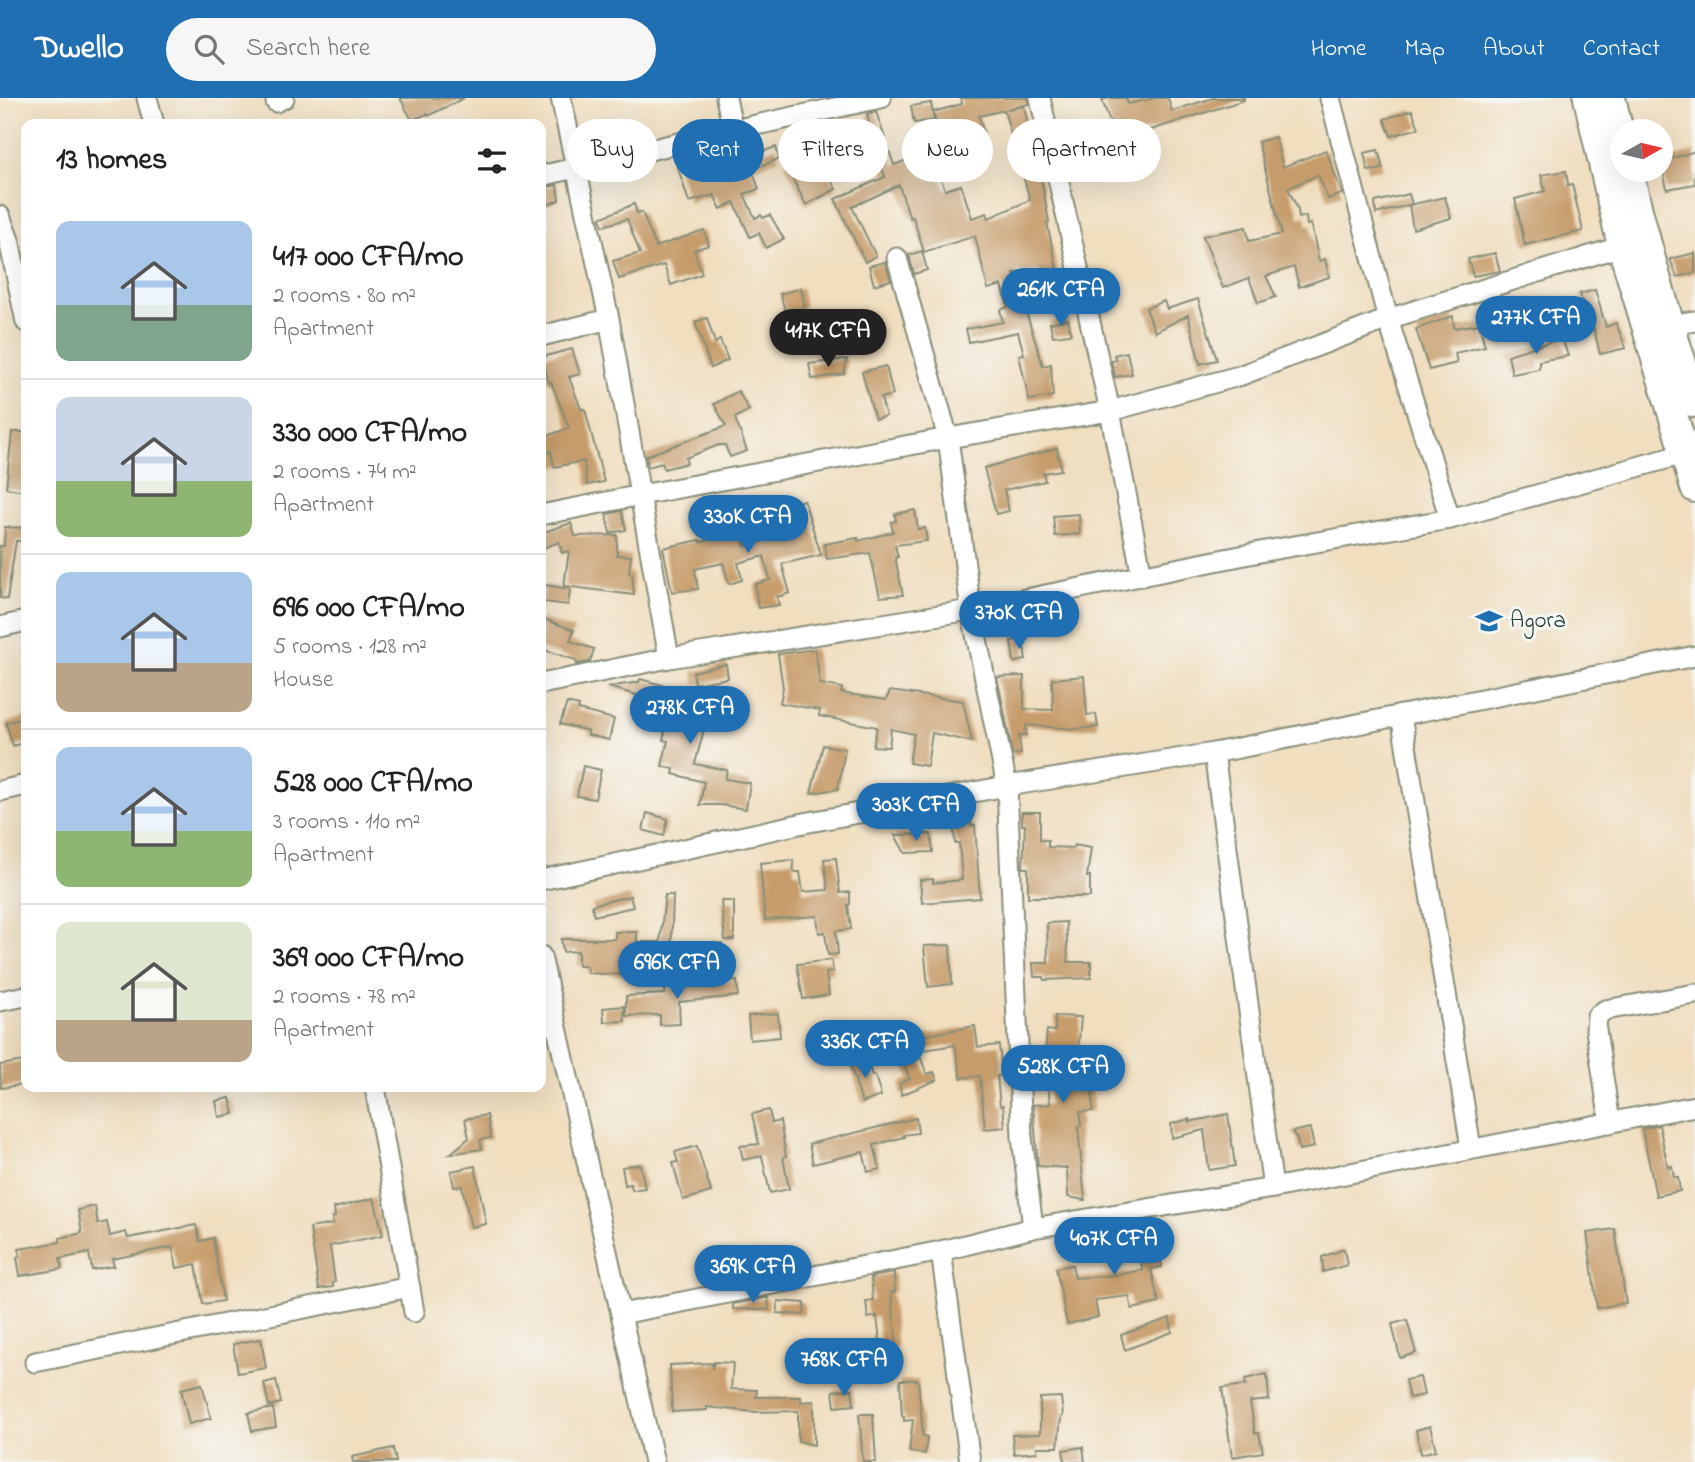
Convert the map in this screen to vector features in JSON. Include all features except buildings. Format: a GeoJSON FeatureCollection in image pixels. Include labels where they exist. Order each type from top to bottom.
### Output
{"type":"FeatureCollection","features":[{"type":"Feature","properties":{"kind":"highway"},"geometry":{"type":"LineString","coordinates":[[1588,98],[1622,246],[1695,488]]}},
{"type":"Feature","properties":{"kind":"highway"},"geometry":{"type":"LineString","coordinates":[[1611,98],[1616,119]]}},
{"type":"Feature","properties":{"kind":"highway"},"geometry":{"type":"LineString","coordinates":[[1632,182],[1682,323],[1695,403]]}},
{"type":"Feature","properties":{"kind":"street"},"geometry":{"type":"LineString","coordinates":[[148,98],[153,119]]}},
{"type":"Feature","properties":{"kind":"street"},"geometry":{"type":"LineString","coordinates":[[561,98],[567,125]]}},
{"type":"Feature","properties":{"kind":"street"},"geometry":{"type":"LineString","coordinates":[[726,98],[731,119]]}},
{"type":"Feature","properties":{"kind":"street"},"geometry":{"type":"LineString","coordinates":[[764,123],[881,98]]}},
{"type":"Feature","properties":{"kind":"street"},"geometry":{"type":"LineString","coordinates":[[1040,98],[1110,411],[1142,576]]}},
{"type":"Feature","properties":{"kind":"street"},"geometry":{"type":"LineString","coordinates":[[1330,98],[1388,319],[1450,519]]}},
{"type":"Feature","properties":{"kind":"street"},"geometry":{"type":"LineString","coordinates":[[546,175],[567,171]]}},
{"type":"Feature","properties":{"kind":"street"},"geometry":{"type":"LineString","coordinates":[[580,182],[609,319],[669,658]]}},
{"type":"Feature","properties":{"kind":"street"},"geometry":{"type":"LineString","coordinates":[[0,216],[9,240],[21,298]]}},
{"type":"Feature","properties":{"kind":"street"},"geometry":{"type":"LineString","coordinates":[[546,514],[948,438],[1110,411],[1239,376],[1388,319],[1622,246]]}},
{"type":"Feature","properties":{"kind":"street"},"geometry":{"type":"LineString","coordinates":[[897,258],[948,438],[971,610],[1007,786],[1022,1137],[1033,1228]]}},
{"type":"Feature","properties":{"kind":"street"},"geometry":{"type":"LineString","coordinates":[[546,335],[609,319]]}},
{"type":"Feature","properties":{"kind":"street"},"geometry":{"type":"LineString","coordinates":[[546,683],[669,658],[971,610],[1450,519],[1684,454]]}},
{"type":"Feature","properties":{"kind":"street"},"geometry":{"type":"LineString","coordinates":[[0,627],[21,622]]}},
{"type":"Feature","properties":{"kind":"street"},"geometry":{"type":"LineString","coordinates":[[546,879],[804,823],[1007,786],[1214,753],[1695,656]]}},
{"type":"Feature","properties":{"kind":"street"},"geometry":{"type":"LineString","coordinates":[[1401,715],[1471,1148]]}},
{"type":"Feature","properties":{"kind":"street"},"geometry":{"type":"LineString","coordinates":[[1214,753],[1273,1188]]}},
{"type":"Feature","properties":{"kind":"street"},"geometry":{"type":"LineString","coordinates":[[0,791],[21,786]]}},
{"type":"Feature","properties":{"kind":"street"},"geometry":{"type":"LineString","coordinates":[[546,978],[654,1462]]}},
{"type":"Feature","properties":{"kind":"street"},"geometry":{"type":"LineString","coordinates":[[1610,1123],[1596,1030],[1597,1016],[1605,1010],[1695,994]]}},
{"type":"Feature","properties":{"kind":"street"},"geometry":{"type":"LineString","coordinates":[[0,1001],[21,997]]}},
{"type":"Feature","properties":{"kind":"street"},"geometry":{"type":"LineString","coordinates":[[376,1092],[414,1312]]}},
{"type":"Feature","properties":{"kind":"street"},"geometry":{"type":"LineString","coordinates":[[621,1314],[940,1251],[1033,1228],[1273,1188],[1695,1106]]}},
{"type":"Feature","properties":{"kind":"street"},"geometry":{"type":"LineString","coordinates":[[940,1251],[970,1462]]}},
{"type":"Feature","properties":{"kind":"street"},"geometry":{"type":"LineString","coordinates":[[35,1362],[410,1287]]}},
{"type":"Feature","properties":{"kind":"place","name":"Agora"},"geometry":{"type":"Point","coordinates":[1489,621]}}]}
